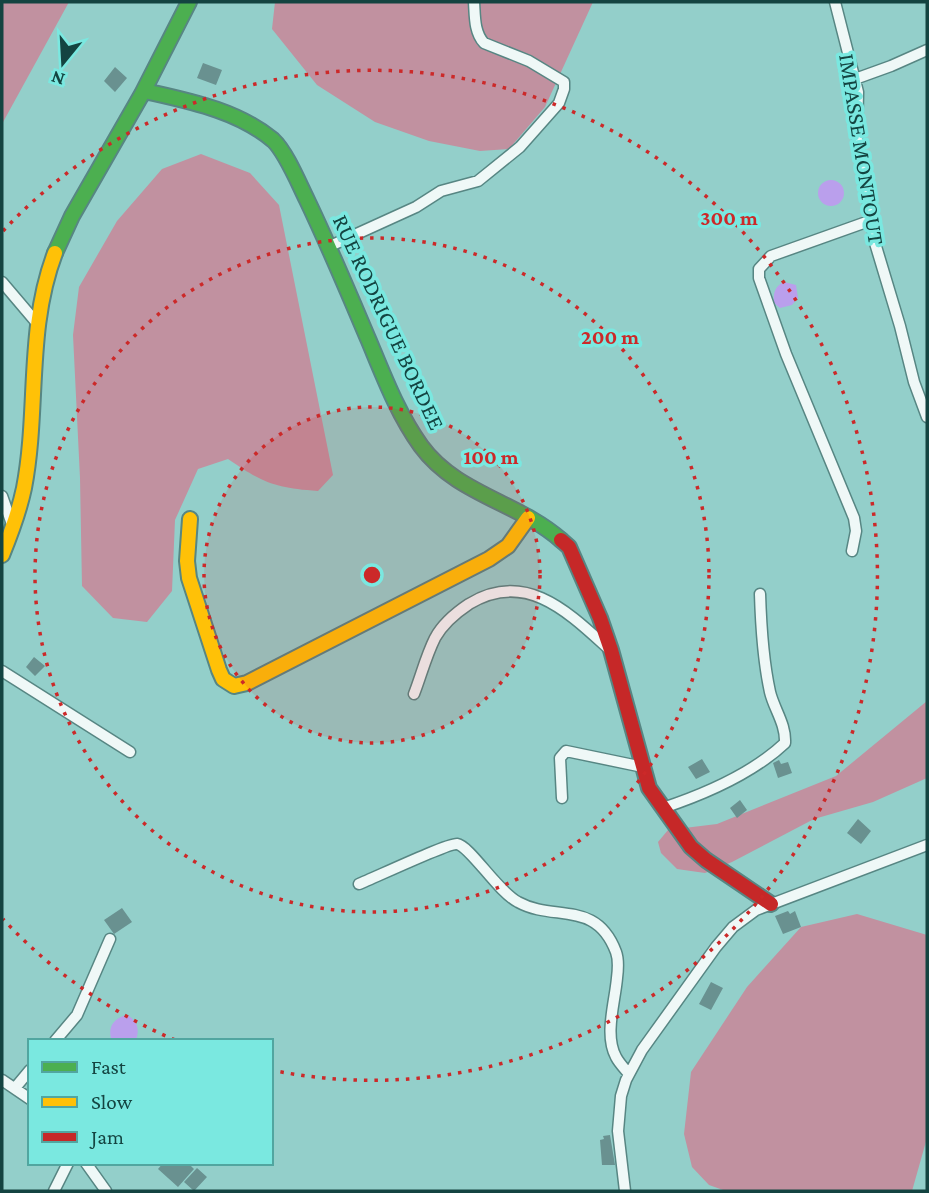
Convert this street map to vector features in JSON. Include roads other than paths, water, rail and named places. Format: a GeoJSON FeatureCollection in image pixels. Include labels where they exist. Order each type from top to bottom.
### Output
{"type":"FeatureCollection","features":[{"type":"Feature","properties":{"kind":"street"},"geometry":{"type":"LineString","coordinates":[[2,555],[20,512],[27,460],[36,322],[47,274],[67,225],[145,91],[189,2]]}},
{"type":"Feature","properties":{"kind":"street"},"geometry":{"type":"LineString","coordinates":[[328,247],[416,206],[441,191],[478,181],[520,147],[559,103],[564,82],[529,61],[484,43],[479,38],[474,2]]}},
{"type":"Feature","properties":{"kind":"street","name":"IMPASSE MONTOUT"},"geometry":{"type":"LineString","coordinates":[[835,2],[858,92],[857,137],[875,243],[914,382],[927,417]]}},
{"type":"Feature","properties":{"kind":"street"},"geometry":{"type":"LineString","coordinates":[[855,79],[927,50]]}},
{"type":"Feature","properties":{"kind":"street","name":"RUE RODRIGUE BORDEE"},"geometry":{"type":"LineString","coordinates":[[145,91],[232,115],[265,133],[276,143],[328,247],[387,384],[419,443],[453,478],[528,518],[561,538],[569,547],[611,650],[649,788],[699,854],[771,904]]}},
{"type":"Feature","properties":{"kind":"street"},"geometry":{"type":"LineString","coordinates":[[852,551],[856,531],[854,518],[786,354],[759,278],[760,269],[771,256],[872,220]]}},
{"type":"Feature","properties":{"kind":"street"},"geometry":{"type":"LineString","coordinates":[[2,282],[36,322]]}},
{"type":"Feature","properties":{"kind":"street"},"geometry":{"type":"LineString","coordinates":[[2,496],[14,531]]}},
{"type":"Feature","properties":{"kind":"street"},"geometry":{"type":"LineString","coordinates":[[190,519],[187,561],[189,578],[219,670],[223,679],[234,686],[247,683],[489,559],[508,546],[528,518]]}},
{"type":"Feature","properties":{"kind":"street"},"geometry":{"type":"LineString","coordinates":[[414,694],[442,628],[462,609],[490,593],[507,589],[531,594],[573,617],[611,650]]}},
{"type":"Feature","properties":{"kind":"street"},"geometry":{"type":"LineString","coordinates":[[663,808],[689,799],[752,767],[785,743],[783,726],[771,694],[761,629],[760,594]]}},
{"type":"Feature","properties":{"kind":"street"},"geometry":{"type":"LineString","coordinates":[[2,671],[130,752]]}},
{"type":"Feature","properties":{"kind":"street"},"geometry":{"type":"LineString","coordinates":[[562,798],[560,758],[566,751],[643,767]]}},
{"type":"Feature","properties":{"kind":"street"},"geometry":{"type":"LineString","coordinates":[[359,884],[457,844],[465,846],[506,895],[519,903],[570,912],[601,928],[610,938],[618,955],[612,1046],[616,1058],[629,1074]]}},
{"type":"Feature","properties":{"kind":"street"},"geometry":{"type":"LineString","coordinates":[[625,1191],[618,1131],[621,1096],[629,1074],[642,1051],[733,927],[756,910],[927,845]]}},
{"type":"Feature","properties":{"kind":"street"},"geometry":{"type":"LineString","coordinates":[[57,1039],[78,1015],[110,939]]}},
{"type":"Feature","properties":{"kind":"street"},"geometry":{"type":"LineString","coordinates":[[15,1088],[28,1072]]}},
{"type":"Feature","properties":{"kind":"street"},"geometry":{"type":"LineString","coordinates":[[2,1080],[28,1098]]}},
{"type":"Feature","properties":{"kind":"street"},"geometry":{"type":"LineString","coordinates":[[54,1191],[67,1165]]}},
{"type":"Feature","properties":{"kind":"street"},"geometry":{"type":"LineString","coordinates":[[87,1165],[106,1191]]}}]}
